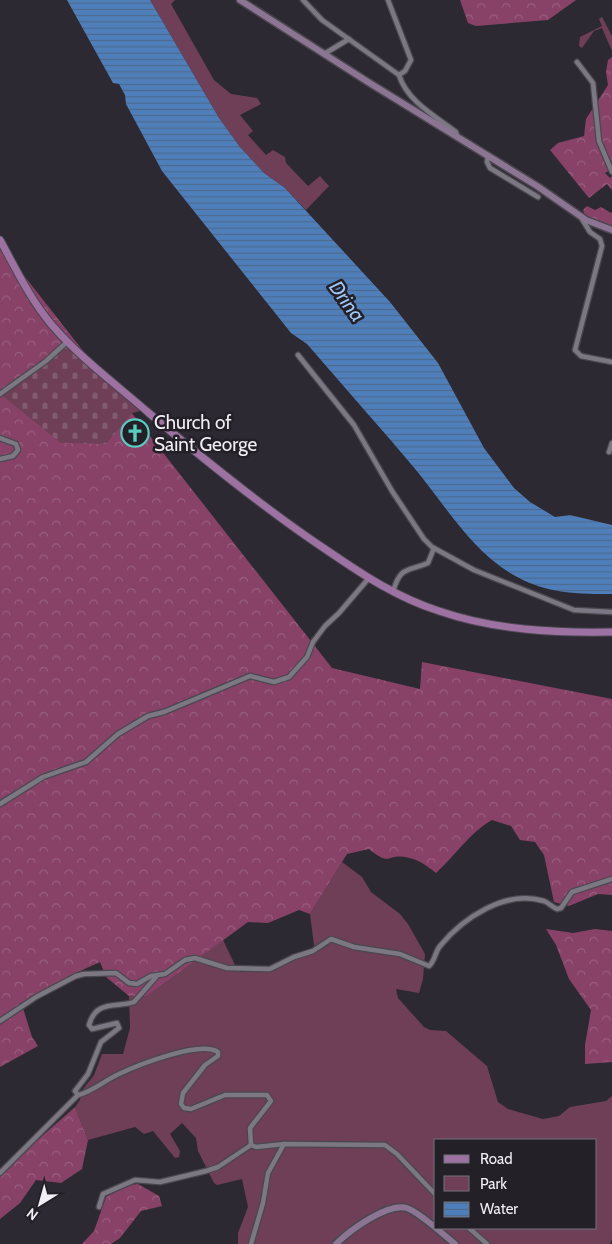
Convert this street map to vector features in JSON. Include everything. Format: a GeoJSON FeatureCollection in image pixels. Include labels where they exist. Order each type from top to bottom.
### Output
{"type":"FeatureCollection","features":[{"type":"Feature","properties":{"kind":"main road"},"geometry":{"type":"LineString","coordinates":[[0,240],[34,301],[68,342],[239,487],[288,524],[369,578],[394,592],[433,609],[474,621],[518,628],[574,632],[612,632]]}},
{"type":"Feature","properties":{"kind":"street"},"geometry":{"type":"LineString","coordinates":[[240,0],[488,155],[582,218],[598,227],[612,230]]}},
{"type":"Feature","properties":{"kind":"street"},"geometry":{"type":"LineString","coordinates":[[303,0],[322,20],[399,74],[402,86],[409,94],[456,132],[457,137]]}},
{"type":"Feature","properties":{"kind":"street"},"geometry":{"type":"LineString","coordinates":[[388,0],[411,60],[405,71],[399,74]]}},
{"type":"Feature","properties":{"kind":"street"},"geometry":{"type":"LineString","coordinates":[[324,54],[350,39]]}},
{"type":"Feature","properties":{"kind":"street"},"geometry":{"type":"LineString","coordinates":[[578,62],[593,83],[599,141],[612,172]]}},
{"type":"Feature","properties":{"kind":"street"},"geometry":{"type":"LineString","coordinates":[[488,155],[486,160],[490,168],[538,197]]}},
{"type":"Feature","properties":{"kind":"street"},"geometry":{"type":"LineString","coordinates":[[582,218],[590,232],[600,239],[602,246],[575,350],[581,356],[612,362]]}},
{"type":"Feature","properties":{"kind":"street"},"geometry":{"type":"LineString","coordinates":[[0,394],[46,361],[68,342]]}},
{"type":"Feature","properties":{"kind":"street"},"geometry":{"type":"LineString","coordinates":[[298,354],[354,425],[392,490],[424,539],[434,548],[474,570],[574,610],[612,612]]}},
{"type":"Feature","properties":{"kind":"street"},"geometry":{"type":"LineString","coordinates":[[0,438],[16,444],[18,450],[13,456],[0,459]]}},
{"type":"Feature","properties":{"kind":"street"},"geometry":{"type":"LineString","coordinates":[[609,452],[612,443]]}},
{"type":"Feature","properties":{"kind":"street"},"geometry":{"type":"LineString","coordinates":[[394,592],[396,580],[402,572],[428,563],[434,548]]}},
{"type":"Feature","properties":{"kind":"street"},"geometry":{"type":"LineString","coordinates":[[0,804],[43,777],[86,762],[118,734],[148,716],[164,712],[250,676],[274,682],[289,677],[307,657],[325,626],[339,614],[369,578]]}},
{"type":"Feature","properties":{"kind":"street"},"geometry":{"type":"LineString","coordinates":[[0,1021],[36,997],[76,976],[116,973],[134,985],[165,974],[185,960],[195,958],[236,970],[270,969],[294,957],[313,951],[331,939],[354,947],[400,954],[430,966],[440,946],[471,918],[484,910],[518,899],[546,902],[557,909],[561,908],[572,892],[612,879]]}},
{"type":"Feature","properties":{"kind":"street"},"geometry":{"type":"LineString","coordinates":[[78,1095],[75,1091],[88,1074],[101,1042],[119,1028],[117,1023],[92,1029],[89,1025],[93,1016],[109,1004],[134,1002],[156,977]]}},
{"type":"Feature","properties":{"kind":"street"},"geometry":{"type":"LineString","coordinates":[[0,1173],[78,1095],[143,1064],[194,1050],[215,1049],[218,1052],[218,1056],[205,1065],[183,1093],[181,1104],[184,1108],[191,1109],[225,1095],[263,1094],[269,1096],[270,1104],[250,1128],[250,1145]]}},
{"type":"Feature","properties":{"kind":"street"},"geometry":{"type":"LineString","coordinates":[[250,1145],[256,1147],[284,1144],[385,1145],[398,1154],[434,1192]]}},
{"type":"Feature","properties":{"kind":"street"},"geometry":{"type":"LineString","coordinates":[[251,1244],[263,1203],[268,1173],[284,1144]]}},
{"type":"Feature","properties":{"kind":"street"},"geometry":{"type":"LineString","coordinates":[[99,1207],[103,1194],[135,1180],[160,1182],[206,1171],[218,1167],[250,1145]]}},
{"type":"Feature","properties":{"kind":"street"},"geometry":{"type":"LineString","coordinates":[[336,1244],[381,1213],[397,1207],[407,1208],[434,1227]]}},
{"type":"Feature","properties":{"kind":"street"},"geometry":{"type":"LineString","coordinates":[[437,1229],[455,1244]]}},
{"type":"Feature","properties":{"kind":"street"},"geometry":{"type":"LineString","coordinates":[[470,1229],[487,1244]]}},
{"type":"Feature","properties":{"kind":"green space"},"geometry":{"type":"Polygon","coordinates":[[[150,0],[175,0],[171,4],[214,80],[231,94],[257,98],[261,104],[240,115],[253,131],[248,135],[266,155],[273,150],[285,157],[286,163],[308,186],[320,176],[329,186],[306,210],[285,188],[264,173],[240,147],[219,118],[150,0]]]}},
{"type":"Feature","properties":{"kind":"green space"},"geometry":{"type":"Polygon","coordinates":[[[460,0],[576,0],[548,20],[476,26],[468,23],[460,0]]]}},
{"type":"Feature","properties":{"kind":"green space"},"geometry":{"type":"Polygon","coordinates":[[[602,17],[612,36],[612,51],[602,28],[594,31],[582,48],[579,46],[580,37],[602,26],[599,19],[602,17]]]}},
{"type":"Feature","properties":{"kind":"green space"},"geometry":{"type":"Polygon","coordinates":[[[612,57],[612,169],[605,173],[610,178],[612,176],[612,190],[607,184],[589,198],[550,150],[558,143],[584,136],[586,119],[608,85],[606,72],[608,60],[612,57]]]}},
{"type":"Feature","properties":{"kind":"green space"},"geometry":{"type":"Polygon","coordinates":[[[587,206],[595,210],[601,207],[612,212],[612,228],[585,216],[583,210],[587,206]]]}},
{"type":"Feature","properties":{"kind":"green space"},"geometry":{"type":"Polygon","coordinates":[[[0,245],[332,668],[420,689],[422,662],[612,699],[612,895],[598,894],[569,906],[554,902],[544,855],[535,842],[520,840],[511,826],[492,820],[476,831],[436,873],[414,859],[399,857],[385,859],[369,849],[347,854],[310,914],[299,910],[268,923],[248,922],[147,996],[129,996],[106,977],[100,962],[69,976],[22,1005],[32,1037],[38,1046],[0,1067],[0,245]]]}},
{"type":"Feature","properties":{"kind":"green space"},"geometry":{"type":"Polygon","coordinates":[[[68,344],[140,411],[132,413],[106,444],[61,443],[0,394],[68,344]]]}},
{"type":"Feature","properties":{"kind":"green space"},"geometry":{"type":"Polygon","coordinates":[[[342,862],[362,877],[371,892],[400,914],[425,954],[423,979],[419,993],[396,989],[398,998],[424,1027],[430,1030],[446,1031],[487,1066],[498,1102],[508,1109],[543,1119],[559,1116],[570,1107],[606,1101],[612,1096],[612,1239],[610,1244],[238,1244],[238,1233],[248,1207],[242,1179],[217,1185],[214,1183],[198,1151],[196,1138],[182,1123],[170,1134],[180,1151],[179,1157],[175,1158],[153,1131],[144,1134],[135,1127],[88,1140],[75,1107],[80,1100],[83,1089],[94,1075],[102,1054],[123,1054],[130,1028],[129,996],[147,996],[223,940],[235,965],[241,972],[273,971],[296,959],[315,953],[310,914],[342,862]]]}},
{"type":"Feature","properties":{"kind":"green space"},"geometry":{"type":"Polygon","coordinates":[[[546,929],[573,933],[595,929],[612,931],[612,1062],[585,1064],[585,1045],[591,1010],[569,979],[556,945],[546,929]]]}},
{"type":"Feature","properties":{"kind":"green space"},"geometry":{"type":"Polygon","coordinates":[[[75,1107],[88,1140],[82,1169],[61,1183],[36,1180],[20,1203],[0,1219],[0,1173],[75,1107]]]}},
{"type":"Feature","properties":{"kind":"green space"},"geometry":{"type":"Polygon","coordinates":[[[138,1184],[159,1196],[162,1206],[141,1211],[120,1238],[111,1244],[82,1244],[94,1231],[106,1197],[129,1185],[138,1184]]]}},
{"type":"Feature","properties":{"kind":"water","name":"Drina"},"geometry":{"type":"Polygon","coordinates":[[[67,0],[150,0],[219,118],[240,147],[264,173],[285,188],[390,302],[438,363],[484,448],[514,488],[530,502],[555,517],[570,515],[612,525],[612,594],[556,591],[534,585],[506,571],[477,546],[416,470],[307,344],[291,333],[162,171],[126,104],[125,95],[119,84],[113,83],[67,0]]]}},
{"type":"Feature","properties":{"kind":"place","name":"Church of Saint George"},"geometry":{"type":"Point","coordinates":[135,433]}}]}
